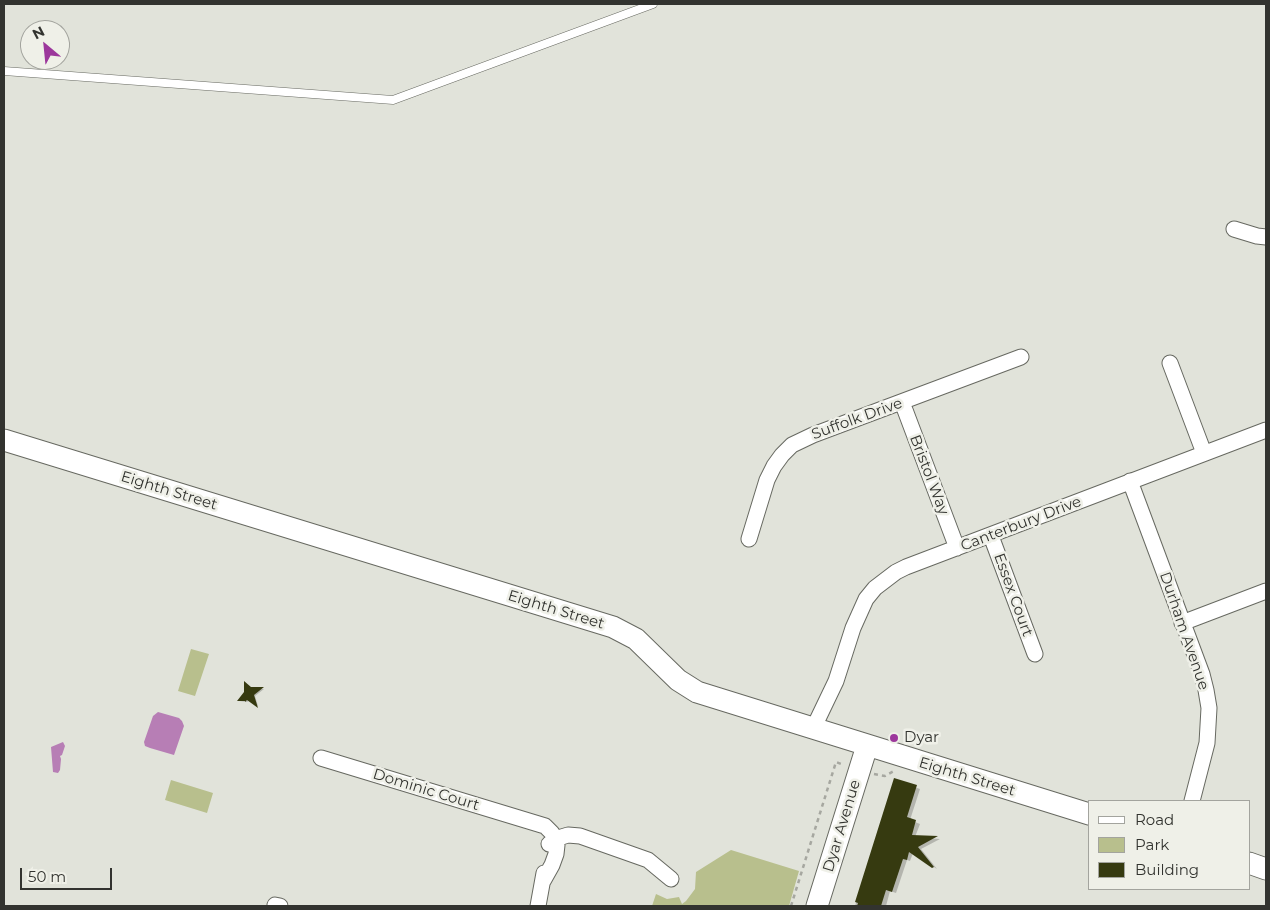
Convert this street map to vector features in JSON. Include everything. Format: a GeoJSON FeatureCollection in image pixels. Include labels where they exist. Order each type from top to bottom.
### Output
{"type":"FeatureCollection","features":[{"type":"Feature","properties":{"kind":"street"},"geometry":{"type":"LineString","coordinates":[[1234,229],[1247,234],[1266,237]]}},
{"type":"Feature","properties":{"kind":"street","name":"Suffolk Drive"},"geometry":{"type":"LineString","coordinates":[[749,539],[767,480],[774,466],[792,445],[807,437],[1021,357]]}},
{"type":"Feature","properties":{"kind":"street"},"geometry":{"type":"LineString","coordinates":[[1170,363],[1204,453]]}},
{"type":"Feature","properties":{"kind":"street","name":"Bristol Way"},"geometry":{"type":"LineString","coordinates":[[902,402],[957,548]]}},
{"type":"Feature","properties":{"kind":"street","name":"Canterbury Drive"},"geometry":{"type":"LineString","coordinates":[[821,731],[859,613],[866,599],[884,580],[906,567],[1266,430]]}},
{"type":"Feature","properties":{"kind":"street","name":"Eighth Street"},"geometry":{"type":"LineString","coordinates":[[4,440],[613,627],[636,639],[678,680],[697,692],[1088,814]]}},
{"type":"Feature","properties":{"kind":"street","name":"Durham Avenue"},"geometry":{"type":"LineString","coordinates":[[1130,481],[1202,674],[1209,708],[1207,743],[1192,800]]}},
{"type":"Feature","properties":{"kind":"street","name":"Essex Court"},"geometry":{"type":"LineString","coordinates":[[991,536],[1035,654]]}},
{"type":"Feature","properties":{"kind":"street"},"geometry":{"type":"LineString","coordinates":[[1182,623],[1266,592]]}},
{"type":"Feature","properties":{"kind":"street","name":"Dyar Avenue"},"geometry":{"type":"LineString","coordinates":[[817,906],[867,746]]}},
{"type":"Feature","properties":{"kind":"street","name":"Dominic Court"},"geometry":{"type":"LineString","coordinates":[[321,758],[532,823],[554,843]]}},
{"type":"Feature","properties":{"kind":"street","name":"Durham Avenue"},"geometry":{"type":"LineString","coordinates":[[1188,800],[1195,785]]}},
{"type":"Feature","properties":{"kind":"street"},"geometry":{"type":"LineString","coordinates":[[538,906],[554,843],[592,841],[648,860],[671,880]]}},
{"type":"Feature","properties":{"kind":"street"},"geometry":{"type":"LineString","coordinates":[[1250,863],[1266,869]]}},
{"type":"Feature","properties":{"kind":"lane"},"geometry":{"type":"LineString","coordinates":[[4,71],[393,100],[653,4]]}},
{"type":"Feature","properties":{"kind":"path"},"geometry":{"type":"LineString","coordinates":[[790,906],[836,762],[859,771],[885,776],[894,771]]}},
{"type":"Feature","properties":{"kind":"green space"},"geometry":{"type":"Polygon","coordinates":[[[191,649],[209,654],[195,696],[178,691],[191,649]]]}},
{"type":"Feature","properties":{"kind":"green space"},"geometry":{"type":"Polygon","coordinates":[[[171,780],[213,793],[207,813],[165,800],[171,780]]]}},
{"type":"Feature","properties":{"kind":"green space"},"geometry":{"type":"Polygon","coordinates":[[[731,850],[799,871],[789,906],[652,906],[656,894],[667,899],[679,897],[682,904],[695,889],[696,872],[731,850]]]}},
{"type":"Feature","properties":{"kind":"shaded area"},"geometry":{"type":"Polygon","coordinates":[[[158,712],[179,718],[184,726],[174,755],[145,746],[144,742],[153,716],[158,712]]]}},
{"type":"Feature","properties":{"kind":"shaded area"},"geometry":{"type":"Polygon","coordinates":[[[63,742],[65,746],[60,756],[60,770],[58,773],[53,772],[51,747],[63,742]]]}},
{"type":"Feature","properties":{"kind":"building"},"geometry":{"type":"Polygon","coordinates":[[[244,681],[251,687],[264,687],[254,695],[258,708],[247,700],[245,702],[237,701],[244,692],[244,681]]]}},
{"type":"Feature","properties":{"kind":"building"},"geometry":{"type":"Polygon","coordinates":[[[894,778],[917,785],[907,817],[916,820],[912,835],[938,836],[918,847],[934,867],[932,868],[909,852],[907,860],[903,859],[892,892],[886,890],[881,906],[857,906],[858,903],[855,902],[894,778]]]}},
{"type":"Feature","properties":{"kind":"place","name":"Dyar"},"geometry":{"type":"Point","coordinates":[894,738]}}]}
